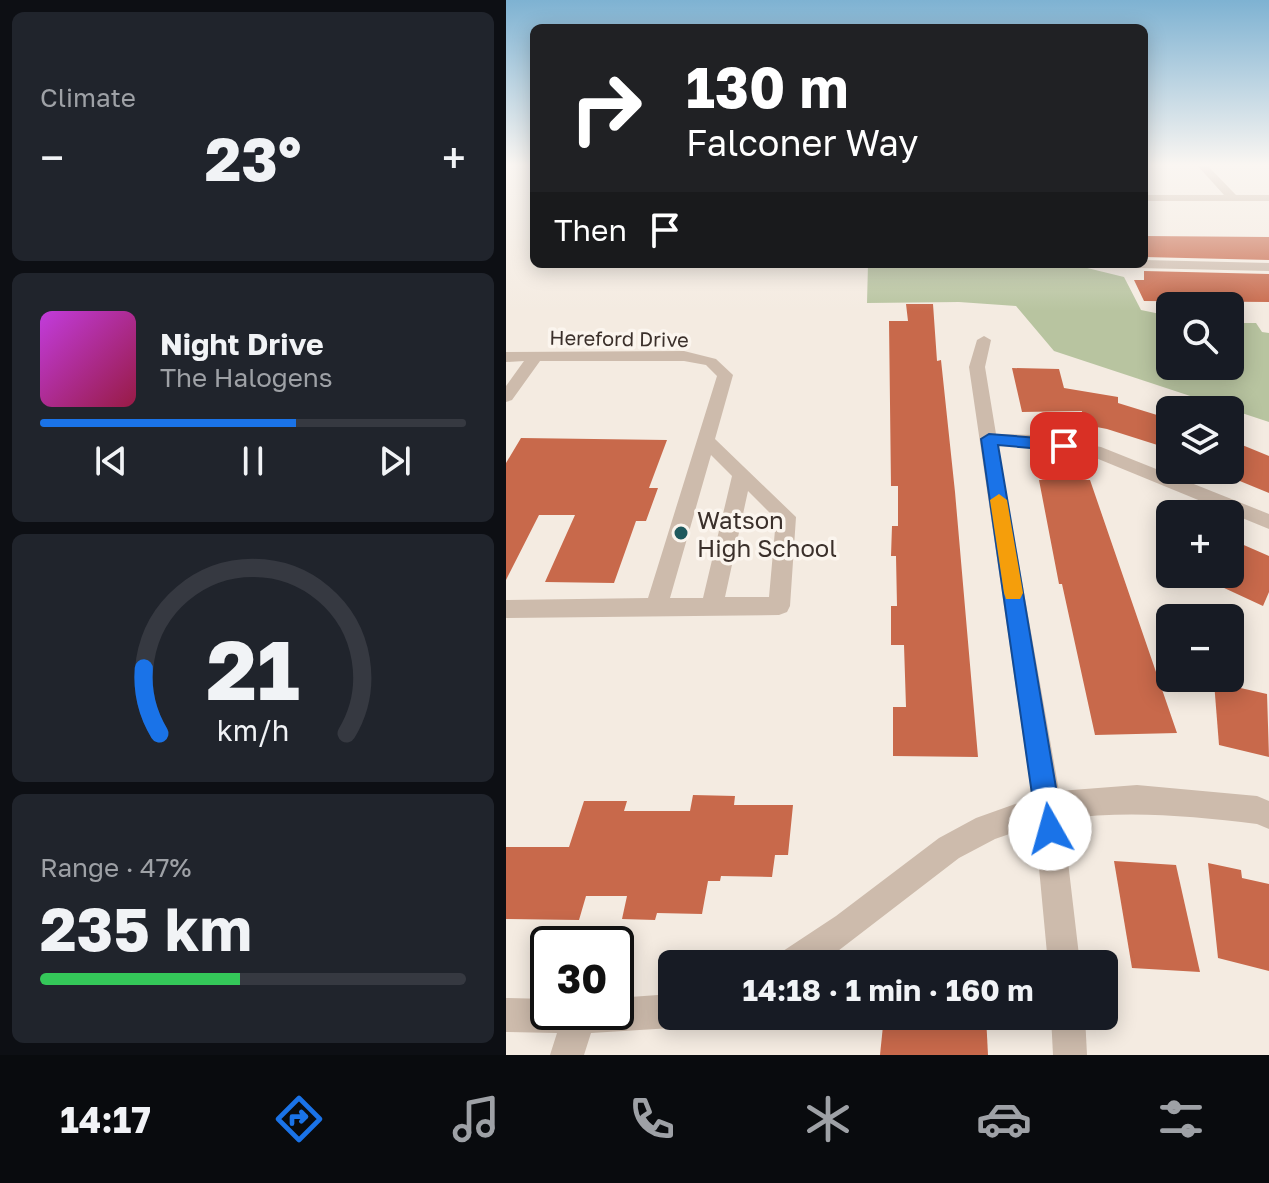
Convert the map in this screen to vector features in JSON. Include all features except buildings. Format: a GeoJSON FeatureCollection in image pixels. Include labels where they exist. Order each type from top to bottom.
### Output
{"type":"FeatureCollection","features":[{"type":"Feature","properties":{"kind":"street"},"geometry":{"type":"LineString","coordinates":[[1148,264],[1269,267]]}},
{"type":"Feature","properties":{"kind":"street"},"geometry":{"type":"LineString","coordinates":[[984,340],[977,367],[1047,805],[1063,950]]}},
{"type":"Feature","properties":{"kind":"street","name":"Hereford Drive"},"geometry":{"type":"LineString","coordinates":[[506,357],[684,356],[711,362],[725,375],[706,440]]}},
{"type":"Feature","properties":{"kind":"street"},"geometry":{"type":"LineString","coordinates":[[506,397],[535,357]]}},
{"type":"Feature","properties":{"kind":"street"},"geometry":{"type":"LineString","coordinates":[[989,439],[1033,441],[1095,451],[1269,522]]}},
{"type":"Feature","properties":{"kind":"street"},"geometry":{"type":"LineString","coordinates":[[506,609],[779,606],[786,517],[706,440],[657,606]]}},
{"type":"Feature","properties":{"kind":"street"},"geometry":{"type":"LineString","coordinates":[[712,606],[742,475]]}},
{"type":"Feature","properties":{"kind":"street"},"geometry":{"type":"LineString","coordinates":[[814,950],[949,849],[993,826],[1047,805],[1115,797],[1179,799],[1257,810],[1269,815]]}},
{"type":"Feature","properties":{"kind":"street"},"geometry":{"type":"LineString","coordinates":[[634,1013],[658,1012]]}},
{"type":"Feature","properties":{"kind":"street"},"geometry":{"type":"LineString","coordinates":[[506,1015],[530,1016]]}},
{"type":"Feature","properties":{"kind":"street"},"geometry":{"type":"LineString","coordinates":[[567,1055],[575,1030]]}},
{"type":"Feature","properties":{"kind":"street"},"geometry":{"type":"LineString","coordinates":[[1069,1030],[1070,1055]]}},
{"type":"Feature","properties":{"kind":"green space"},"geometry":{"type":"Polygon","coordinates":[[[868,268],[1087,268],[1124,277],[1141,310],[1156,313],[1156,380],[1244,380],[1244,323],[1256,323],[1262,332],[1269,333],[1269,422],[1244,414],[1244,396],[1190,396],[1054,351],[1016,306],[959,302],[867,303],[868,268]]]}},
{"type":"Feature","properties":{"kind":"slow traffic"},"geometry":{"type":"LineString","coordinates":[[999,500],[1013,593]]}},
{"type":"Feature","properties":{"kind":"place","name":"Watson High School"},"geometry":{"type":"Point","coordinates":[681,533]}},
{"type":"Feature","properties":{"kind":"route"},"geometry":{"type":"LineString","coordinates":[[1050,829],[989,439],[1064,446]]}}]}
